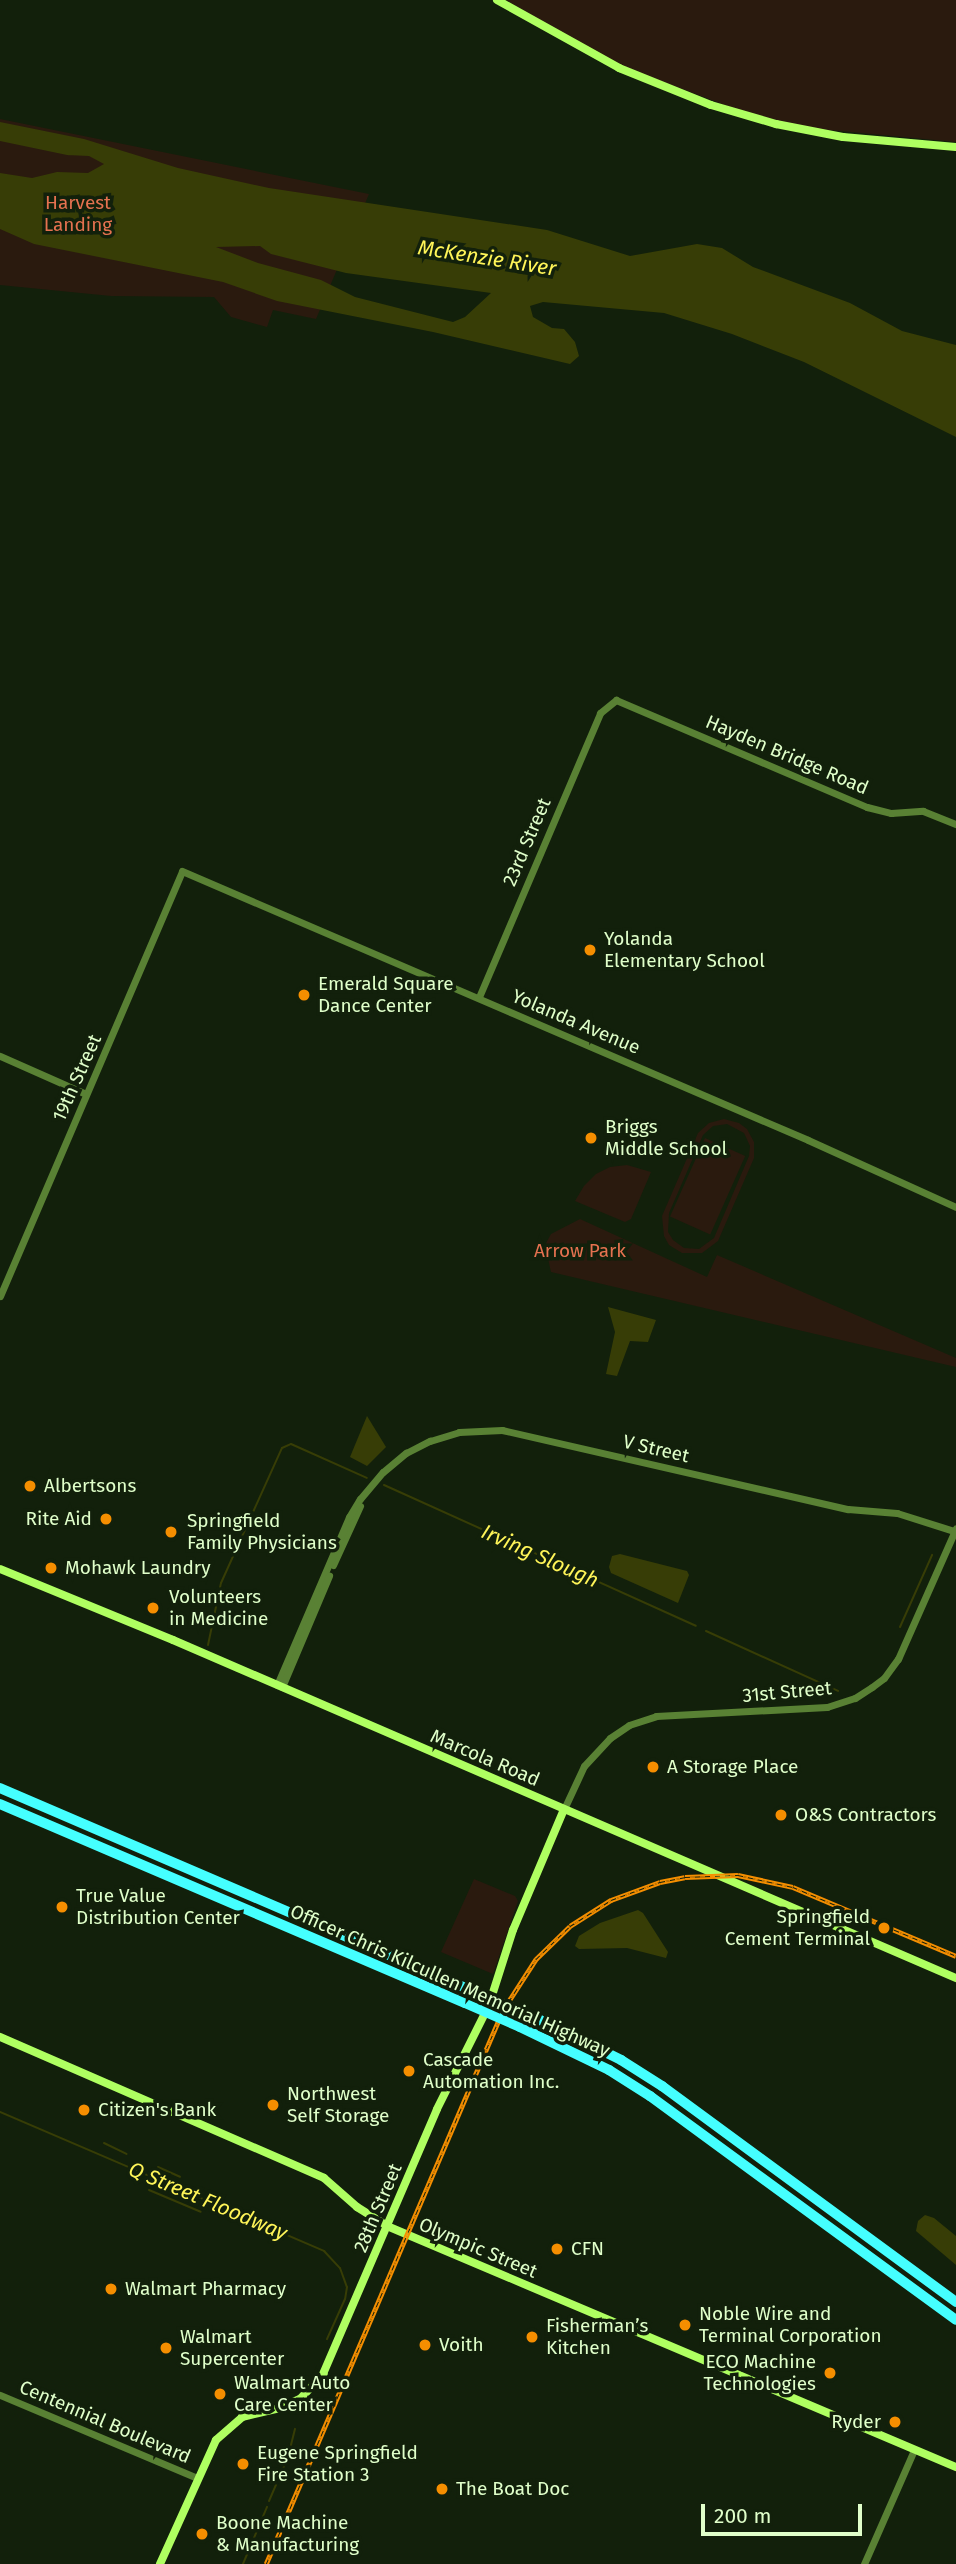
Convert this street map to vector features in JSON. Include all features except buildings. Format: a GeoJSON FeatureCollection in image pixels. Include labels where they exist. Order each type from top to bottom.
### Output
{"type":"FeatureCollection","features":[{"type":"Feature","properties":{"kind":"highway","name":"Officer Chris Kilcullen Memorial Highway"},"geometry":{"type":"LineString","coordinates":[[0,1787],[528,2014],[621,2060],[662,2086],[956,2302]]}},
{"type":"Feature","properties":{"kind":"highway","name":"Officer Chris Kilcullen Memorial Highway"},"geometry":{"type":"LineString","coordinates":[[0,1805],[465,2003],[609,2070],[650,2096],[956,2320]]}},
{"type":"Feature","properties":{"kind":"main road"},"geometry":{"type":"LineString","coordinates":[[497,0],[619,68],[711,105],[767,122],[843,136],[956,147]]}},
{"type":"Feature","properties":{"kind":"main road","name":"Marcola Road"},"geometry":{"type":"LineString","coordinates":[[0,1569],[279,1686],[956,1978]]}},
{"type":"Feature","properties":{"kind":"main road","name":"28th Street"},"geometry":{"type":"LineString","coordinates":[[160,2564],[211,2448],[226,2429],[242,2417],[290,2404],[316,2383],[329,2361],[437,2109],[489,2006],[513,1930],[564,1809]]}},
{"type":"Feature","properties":{"kind":"main road","name":"Olympic Street"},"geometry":{"type":"LineString","coordinates":[[0,2037],[324,2178],[357,2207],[387,2226],[956,2468]]}},
{"type":"Feature","properties":{"kind":"street","name":"Hayden Bridge Road"},"geometry":{"type":"LineString","coordinates":[[609,703],[623,701],[867,807],[891,813],[923,811],[956,824]]}},
{"type":"Feature","properties":{"kind":"street","name":"23rd Street"},"geometry":{"type":"LineString","coordinates":[[479,997],[600,713],[609,703]]}},
{"type":"Feature","properties":{"kind":"street","name":"Yolanda Avenue"},"geometry":{"type":"LineString","coordinates":[[182,871],[479,997],[956,1207]]}},
{"type":"Feature","properties":{"kind":"street","name":"19th Street"},"geometry":{"type":"LineString","coordinates":[[0,1296],[182,871]]}},
{"type":"Feature","properties":{"kind":"street"},"geometry":{"type":"LineString","coordinates":[[0,1056],[86,1094]]}},
{"type":"Feature","properties":{"kind":"street","name":"V Street"},"geometry":{"type":"LineString","coordinates":[[279,1686],[349,1517],[366,1492],[383,1472],[420,1446],[459,1432],[502,1430],[848,1509],[897,1513],[955,1529]]}},
{"type":"Feature","properties":{"kind":"street","name":"31st Street"},"geometry":{"type":"LineString","coordinates":[[564,1809],[584,1766],[610,1738],[629,1725],[656,1716],[827,1707],[855,1698],[872,1687],[884,1678],[898,1659],[955,1529]]}},
{"type":"Feature","properties":{"kind":"street","name":"Centennial Boulevard"},"geometry":{"type":"LineString","coordinates":[[0,2395],[197,2478]]}},
{"type":"Feature","properties":{"kind":"street"},"geometry":{"type":"LineString","coordinates":[[864,2564],[914,2450]]}},
{"type":"Feature","properties":{"kind":"green space"},"geometry":{"type":"Polygon","coordinates":[[[506,0],[956,0],[956,142],[808,128],[741,111],[634,71],[579,43],[506,0]]]}},
{"type":"Feature","properties":{"kind":"green space","name":"Harvest Landing"},"geometry":{"type":"Polygon","coordinates":[[[0,119],[369,194],[316,319],[273,310],[267,327],[231,317],[214,297],[111,296],[0,285],[0,119]]]}},
{"type":"Feature","properties":{"kind":"green space"},"geometry":{"type":"Polygon","coordinates":[[[724,1119],[739,1123],[747,1129],[754,1142],[754,1158],[718,1241],[702,1253],[682,1253],[669,1245],[664,1236],[662,1216],[698,1133],[709,1123],[724,1119]],[[727,1124],[713,1126],[703,1135],[669,1213],[668,1232],[673,1240],[684,1248],[699,1249],[714,1238],[749,1156],[750,1146],[744,1133],[727,1124]]]}},
{"type":"Feature","properties":{"kind":"green space"},"geometry":{"type":"Polygon","coordinates":[[[705,1138],[745,1156],[710,1234],[670,1217],[705,1138]]]}},
{"type":"Feature","properties":{"kind":"green space"},"geometry":{"type":"Polygon","coordinates":[[[627,1165],[651,1172],[631,1219],[625,1222],[575,1201],[584,1186],[596,1174],[610,1167],[627,1165]]]}},
{"type":"Feature","properties":{"kind":"green space","name":"Arrow Park"},"geometry":{"type":"Polygon","coordinates":[[[580,1219],[707,1277],[717,1255],[956,1358],[956,1367],[551,1272],[545,1245],[551,1234],[580,1219]]]}},
{"type":"Feature","properties":{"kind":"green space"},"geometry":{"type":"Polygon","coordinates":[[[474,1879],[515,1896],[518,1901],[493,1974],[441,1952],[474,1879]]]}},
{"type":"Feature","properties":{"kind":"water","name":"McKenzie River"},"geometry":{"type":"Polygon","coordinates":[[[0,122],[84,139],[178,168],[269,188],[547,230],[630,256],[697,244],[722,248],[753,267],[850,303],[902,331],[956,345],[956,437],[804,362],[732,334],[664,313],[543,302],[530,306],[533,317],[552,328],[564,329],[575,342],[579,356],[570,364],[433,332],[277,301],[223,282],[34,244],[0,229],[0,173],[32,178],[57,172],[88,173],[104,164],[89,156],[67,155],[0,141],[0,122]],[[260,246],[216,247],[258,263],[321,280],[355,297],[453,322],[465,317],[491,293],[346,273],[271,254],[260,246]]]}},
{"type":"Feature","properties":{"kind":"water"},"geometry":{"type":"Polygon","coordinates":[[[608,1307],[656,1320],[648,1342],[630,1341],[617,1376],[606,1374],[615,1332],[608,1307]]]}},
{"type":"Feature","properties":{"kind":"water"},"geometry":{"type":"Polygon","coordinates":[[[367,1416],[386,1447],[367,1466],[350,1457],[367,1416]]]}},
{"type":"Feature","properties":{"kind":"water"},"geometry":{"type":"Polygon","coordinates":[[[620,1554],[687,1571],[689,1575],[678,1603],[611,1573],[609,1567],[612,1556],[620,1554]]]}},
{"type":"Feature","properties":{"kind":"water"},"geometry":{"type":"Polygon","coordinates":[[[638,1910],[643,1913],[668,1952],[666,1958],[627,1948],[579,1949],[575,1946],[579,1936],[600,1923],[638,1910]]]}},
{"type":"Feature","properties":{"kind":"water"},"geometry":{"type":"Polygon","coordinates":[[[925,2215],[934,2218],[956,2236],[956,2265],[916,2231],[918,2221],[925,2215]]]}},
{"type":"Feature","properties":{"kind":"waterway"},"geometry":{"type":"LineString","coordinates":[[208,1645],[221,1583],[282,1448],[291,1444],[367,1478]]}},
{"type":"Feature","properties":{"kind":"waterway","name":"Irving Slough"},"geometry":{"type":"LineString","coordinates":[[384,1485],[696,1626]]}},
{"type":"Feature","properties":{"kind":"waterway"},"geometry":{"type":"LineString","coordinates":[[900,1627],[932,1555]]}},
{"type":"Feature","properties":{"kind":"waterway","name":"Irving Slough"},"geometry":{"type":"LineString","coordinates":[[706,1631],[838,1691]]}},
{"type":"Feature","properties":{"kind":"waterway","name":"Q Street Floodway"},"geometry":{"type":"LineString","coordinates":[[0,2112],[324,2251],[340,2268],[347,2287],[345,2299],[327,2339]]}},
{"type":"Feature","properties":{"kind":"waterway"},"geometry":{"type":"LineString","coordinates":[[104,2143],[127,2154]]}},
{"type":"Feature","properties":{"kind":"waterway"},"geometry":{"type":"LineString","coordinates":[[158,2167],[180,2177]]}},
{"type":"Feature","properties":{"kind":"waterway"},"geometry":{"type":"LineString","coordinates":[[149,2190],[201,2212]]}},
{"type":"Feature","properties":{"kind":"waterway","name":"Q Street Floodway"},"geometry":{"type":"LineString","coordinates":[[269,2501],[288,2457],[295,2429]]}},
{"type":"Feature","properties":{"kind":"waterway","name":"Q Street Floodway"},"geometry":{"type":"LineString","coordinates":[[243,2564],[267,2507]]}},
{"type":"Feature","properties":{"kind":"railway"},"geometry":{"type":"LineString","coordinates":[[266,2564],[503,2010],[536,1959],[570,1926],[611,1900],[660,1882],[685,1877],[738,1875],[793,1887],[956,1956]]}},
{"type":"Feature","properties":{"kind":"place","name":"Yolanda Elementary School"},"geometry":{"type":"Point","coordinates":[590,950]}},
{"type":"Feature","properties":{"kind":"place","name":"Emerald Square Dance Center"},"geometry":{"type":"Point","coordinates":[304,995]}},
{"type":"Feature","properties":{"kind":"place","name":"Briggs Middle School"},"geometry":{"type":"Point","coordinates":[591,1138]}},
{"type":"Feature","properties":{"kind":"place","name":"Albertsons"},"geometry":{"type":"Point","coordinates":[30,1486]}},
{"type":"Feature","properties":{"kind":"place","name":"Rite Aid"},"geometry":{"type":"Point","coordinates":[106,1519]}},
{"type":"Feature","properties":{"kind":"place","name":"Springfield Family Physicians"},"geometry":{"type":"Point","coordinates":[171,1532]}},
{"type":"Feature","properties":{"kind":"place","name":"Mohawk Laundry"},"geometry":{"type":"Point","coordinates":[51,1568]}},
{"type":"Feature","properties":{"kind":"place","name":"Volunteers in Medicine"},"geometry":{"type":"Point","coordinates":[153,1608]}},
{"type":"Feature","properties":{"kind":"place","name":"A Storage Place"},"geometry":{"type":"Point","coordinates":[653,1767]}},
{"type":"Feature","properties":{"kind":"place","name":"O&S Contractors"},"geometry":{"type":"Point","coordinates":[781,1815]}},
{"type":"Feature","properties":{"kind":"place","name":"True Value Distribution Center"},"geometry":{"type":"Point","coordinates":[62,1907]}},
{"type":"Feature","properties":{"kind":"place","name":"Springfield Cement Terminal"},"geometry":{"type":"Point","coordinates":[884,1928]}},
{"type":"Feature","properties":{"kind":"place","name":"Cascade Automation Inc."},"geometry":{"type":"Point","coordinates":[409,2071]}},
{"type":"Feature","properties":{"kind":"place","name":"Northwest Self Storage"},"geometry":{"type":"Point","coordinates":[273,2105]}},
{"type":"Feature","properties":{"kind":"place","name":"Citizen's Bank"},"geometry":{"type":"Point","coordinates":[84,2110]}},
{"type":"Feature","properties":{"kind":"place","name":"CFN"},"geometry":{"type":"Point","coordinates":[557,2249]}},
{"type":"Feature","properties":{"kind":"place","name":"Walmart Pharmacy"},"geometry":{"type":"Point","coordinates":[111,2289]}},
{"type":"Feature","properties":{"kind":"place","name":"Noble Wire and Terminal Corporation"},"geometry":{"type":"Point","coordinates":[685,2325]}},
{"type":"Feature","properties":{"kind":"place","name":"Fisherman’s Kitchen"},"geometry":{"type":"Point","coordinates":[532,2337]}},
{"type":"Feature","properties":{"kind":"place","name":"Voith"},"geometry":{"type":"Point","coordinates":[425,2345]}},
{"type":"Feature","properties":{"kind":"place","name":"Walmart Supercenter"},"geometry":{"type":"Point","coordinates":[166,2348]}},
{"type":"Feature","properties":{"kind":"place","name":"ECO Machine Technologies"},"geometry":{"type":"Point","coordinates":[830,2373]}},
{"type":"Feature","properties":{"kind":"place","name":"Walmart Auto Care Center"},"geometry":{"type":"Point","coordinates":[220,2394]}},
{"type":"Feature","properties":{"kind":"place","name":"Ryder"},"geometry":{"type":"Point","coordinates":[895,2422]}},
{"type":"Feature","properties":{"kind":"place","name":"Eugene Springfield Fire Station 3"},"geometry":{"type":"Point","coordinates":[243,2464]}},
{"type":"Feature","properties":{"kind":"place","name":"The Boat Doc"},"geometry":{"type":"Point","coordinates":[442,2489]}},
{"type":"Feature","properties":{"kind":"place","name":"Boone Machine & Manufacturing"},"geometry":{"type":"Point","coordinates":[202,2534]}}]}
